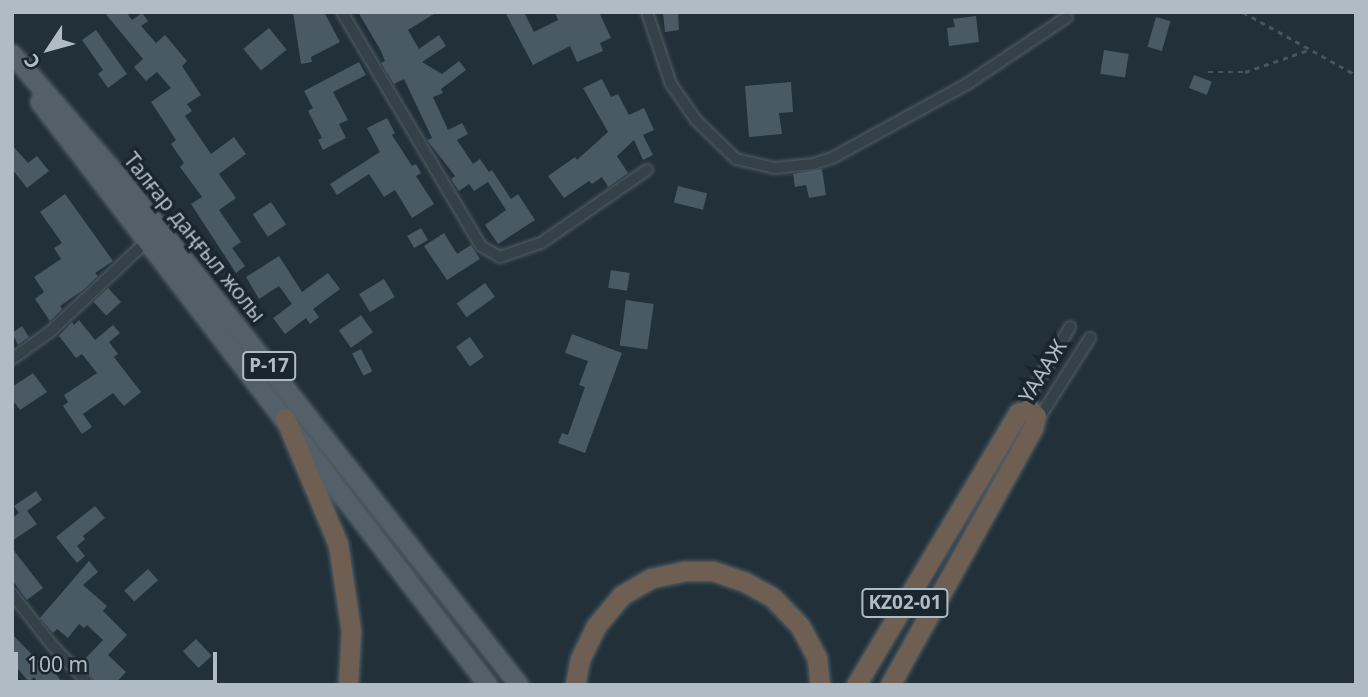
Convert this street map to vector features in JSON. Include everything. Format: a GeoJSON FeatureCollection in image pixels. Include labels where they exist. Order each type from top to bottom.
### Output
{"type":"FeatureCollection","features":[{"type":"Feature","properties":{"kind":"highway"},"geometry":{"type":"LineString","coordinates":[[1018,413],[1031,411],[1036,416],[1033,428]]}},
{"type":"Feature","properties":{"kind":"highway","name":"KZ02-01"},"geometry":{"type":"LineString","coordinates":[[856,685],[1018,413]]}},
{"type":"Feature","properties":{"kind":"highway"},"geometry":{"type":"LineString","coordinates":[[285,418],[338,544],[351,631],[348,685]]}},
{"type":"Feature","properties":{"kind":"highway","name":"KZ02-01"},"geometry":{"type":"LineString","coordinates":[[890,685],[1033,428]]}},
{"type":"Feature","properties":{"kind":"highway"},"geometry":{"type":"LineString","coordinates":[[575,685],[580,659],[596,626],[622,594],[652,578],[684,571],[713,571],[746,582],[772,597],[790,617],[817,658],[820,685]]}},
{"type":"Feature","properties":{"kind":"main road","name":"Талғар даңғыл жолы"},"geometry":{"type":"LineString","coordinates":[[12,54],[122,181],[519,685]]}},
{"type":"Feature","properties":{"kind":"main road"},"geometry":{"type":"LineString","coordinates":[[12,65],[488,685]]}},
{"type":"Feature","properties":{"kind":"street"},"geometry":{"type":"LineString","coordinates":[[342,12],[481,246],[500,257],[541,243],[648,170]]}},
{"type":"Feature","properties":{"kind":"street"},"geometry":{"type":"LineString","coordinates":[[647,12],[671,85],[696,120],[736,159],[775,168],[813,164],[834,157],[967,84],[1067,17]]}},
{"type":"Feature","properties":{"kind":"street"},"geometry":{"type":"LineString","coordinates":[[12,359],[51,331],[147,240]]}},
{"type":"Feature","properties":{"kind":"street","name":"ҮАААЖ"},"geometry":{"type":"LineString","coordinates":[[1018,413],[1070,327]]}},
{"type":"Feature","properties":{"kind":"street","name":"ҮАААЖ"},"geometry":{"type":"LineString","coordinates":[[1033,428],[1090,338]]}},
{"type":"Feature","properties":{"kind":"street"},"geometry":{"type":"LineString","coordinates":[[12,594],[52,645],[90,685]]}},
{"type":"Feature","properties":{"kind":"path"},"geometry":{"type":"LineString","coordinates":[[1243,12],[1356,75]]}},
{"type":"Feature","properties":{"kind":"path"},"geometry":{"type":"LineString","coordinates":[[1208,72],[1245,72],[1273,65],[1311,49]]}},
{"type":"Feature","properties":{"kind":"building"},"geometry":{"type":"Polygon","coordinates":[[[104,12],[126,12],[132,20],[142,13],[148,21],[141,26],[156,43],[165,35],[187,61],[182,66],[201,95],[187,104],[192,111],[185,116],[211,154],[234,137],[246,154],[219,174],[236,198],[219,210],[241,242],[232,248],[245,266],[236,273],[191,204],[202,197],[180,167],[184,163],[171,144],[176,140],[151,102],[171,88],[157,72],[146,81],[134,67],[143,59],[104,12]]]}},
{"type":"Feature","properties":{"kind":"building"},"geometry":{"type":"Polygon","coordinates":[[[293,12],[324,12],[340,42],[311,57],[312,62],[301,64],[293,12]]]}},
{"type":"Feature","properties":{"kind":"building"},"geometry":{"type":"Polygon","coordinates":[[[358,12],[437,12],[408,30],[419,49],[439,35],[446,46],[422,62],[442,74],[459,61],[466,70],[441,89],[443,93],[433,97],[448,130],[462,123],[468,134],[457,140],[473,164],[480,159],[489,172],[492,170],[511,199],[518,194],[535,220],[498,244],[485,225],[506,210],[488,182],[474,191],[469,184],[459,191],[451,179],[455,176],[427,140],[432,138],[404,79],[394,84],[381,63],[385,61],[381,51],[358,12]]]}},
{"type":"Feature","properties":{"kind":"building"},"geometry":{"type":"Polygon","coordinates":[[[505,12],[524,12],[534,32],[558,20],[555,12],[599,12],[611,38],[600,43],[603,51],[577,62],[570,46],[533,65],[505,12]]]}},
{"type":"Feature","properties":{"kind":"building"},"geometry":{"type":"Polygon","coordinates":[[[663,12],[678,12],[679,30],[665,32],[663,12]]]}},
{"type":"Feature","properties":{"kind":"building"},"geometry":{"type":"Polygon","coordinates":[[[976,16],[979,42],[949,46],[947,28],[955,27],[953,19],[976,16]]]}},
{"type":"Feature","properties":{"kind":"building"},"geometry":{"type":"Polygon","coordinates":[[[1156,17],[1170,21],[1162,51],[1147,47],[1156,17]]]}},
{"type":"Feature","properties":{"kind":"building"},"geometry":{"type":"Polygon","coordinates":[[[269,28],[287,50],[261,71],[243,49],[269,28]]]}},
{"type":"Feature","properties":{"kind":"building"},"geometry":{"type":"Polygon","coordinates":[[[96,30],[127,74],[108,88],[98,74],[103,70],[82,40],[96,30]]]}},
{"type":"Feature","properties":{"kind":"building"},"geometry":{"type":"Polygon","coordinates":[[[1104,50],[1129,54],[1125,78],[1100,74],[1104,50]]]}},
{"type":"Feature","properties":{"kind":"building"},"geometry":{"type":"Polygon","coordinates":[[[359,62],[366,75],[333,92],[348,120],[339,124],[346,138],[323,150],[318,140],[322,138],[308,111],[313,108],[304,91],[359,62]]]}},
{"type":"Feature","properties":{"kind":"building"},"geometry":{"type":"Polygon","coordinates":[[[1194,75],[1212,82],[1207,95],[1189,88],[1194,75]]]}},
{"type":"Feature","properties":{"kind":"building"},"geometry":{"type":"Polygon","coordinates":[[[602,79],[611,97],[618,94],[629,115],[644,108],[654,130],[643,135],[653,155],[643,160],[634,140],[617,156],[628,173],[608,187],[602,177],[592,184],[589,181],[564,198],[548,176],[575,157],[577,160],[608,132],[583,88],[602,79]]]}},
{"type":"Feature","properties":{"kind":"building"},"geometry":{"type":"Polygon","coordinates":[[[791,82],[793,112],[779,113],[782,134],[749,137],[745,86],[791,82]]]}},
{"type":"Feature","properties":{"kind":"building"},"geometry":{"type":"Polygon","coordinates":[[[387,118],[395,133],[392,135],[412,166],[416,164],[421,173],[416,176],[434,204],[412,218],[395,190],[384,197],[369,174],[337,195],[330,184],[380,152],[367,128],[387,118]]]}},
{"type":"Feature","properties":{"kind":"building"},"geometry":{"type":"Polygon","coordinates":[[[12,145],[28,163],[37,156],[49,171],[27,188],[12,169],[12,145]]]}},
{"type":"Feature","properties":{"kind":"building"},"geometry":{"type":"Polygon","coordinates":[[[822,169],[826,195],[809,198],[806,185],[795,187],[793,174],[822,169]]]}},
{"type":"Feature","properties":{"kind":"building"},"geometry":{"type":"Polygon","coordinates":[[[678,186],[707,193],[703,210],[674,202],[678,186]]]}},
{"type":"Feature","properties":{"kind":"building"},"geometry":{"type":"Polygon","coordinates":[[[65,194],[113,261],[95,273],[98,276],[83,290],[60,306],[62,309],[50,321],[35,299],[44,292],[34,277],[61,259],[54,248],[62,243],[40,212],[65,194]]]}},
{"type":"Feature","properties":{"kind":"building"},"geometry":{"type":"Polygon","coordinates":[[[271,202],[286,224],[268,237],[253,214],[271,202]]]}},
{"type":"Feature","properties":{"kind":"building"},"geometry":{"type":"Polygon","coordinates":[[[421,228],[428,240],[414,248],[407,236],[421,228]]]}},
{"type":"Feature","properties":{"kind":"building"},"geometry":{"type":"Polygon","coordinates":[[[444,233],[457,254],[471,245],[480,259],[447,280],[424,246],[444,233]]]}},
{"type":"Feature","properties":{"kind":"building"},"geometry":{"type":"Polygon","coordinates":[[[279,256],[302,292],[328,273],[340,289],[313,309],[319,317],[310,324],[306,318],[285,334],[273,318],[292,304],[279,286],[259,299],[246,277],[279,256]]]}},
{"type":"Feature","properties":{"kind":"building"},"geometry":{"type":"Polygon","coordinates":[[[611,270],[630,273],[627,291],[608,288],[611,270]]]}},
{"type":"Feature","properties":{"kind":"building"},"geometry":{"type":"Polygon","coordinates":[[[384,279],[395,297],[370,312],[359,294],[384,279]]]}},
{"type":"Feature","properties":{"kind":"building"},"geometry":{"type":"Polygon","coordinates":[[[485,283],[495,297],[467,317],[457,304],[485,283]]]}},
{"type":"Feature","properties":{"kind":"building"},"geometry":{"type":"Polygon","coordinates":[[[108,288],[121,302],[106,316],[93,302],[108,288]]]}},
{"type":"Feature","properties":{"kind":"building"},"geometry":{"type":"Polygon","coordinates":[[[626,300],[654,304],[647,349],[620,346],[626,300]]]}},
{"type":"Feature","properties":{"kind":"building"},"geometry":{"type":"Polygon","coordinates":[[[361,315],[373,332],[351,348],[339,330],[361,315]]]}},
{"type":"Feature","properties":{"kind":"building"},"geometry":{"type":"Polygon","coordinates":[[[79,320],[95,340],[113,325],[120,333],[109,342],[118,354],[114,357],[141,392],[124,406],[113,393],[83,414],[92,427],[82,434],[63,406],[68,402],[64,395],[97,373],[82,354],[76,358],[59,336],[72,322],[74,325],[79,320]]]}},
{"type":"Feature","properties":{"kind":"building"},"geometry":{"type":"Polygon","coordinates":[[[22,326],[29,337],[18,345],[12,333],[22,326]]]}},
{"type":"Feature","properties":{"kind":"building"},"geometry":{"type":"Polygon","coordinates":[[[572,334],[622,353],[585,453],[558,443],[562,433],[568,435],[585,387],[579,385],[588,361],[565,353],[572,334]]]}},
{"type":"Feature","properties":{"kind":"building"},"geometry":{"type":"Polygon","coordinates":[[[470,337],[484,357],[470,366],[456,347],[470,337]]]}},
{"type":"Feature","properties":{"kind":"building"},"geometry":{"type":"Polygon","coordinates":[[[361,349],[372,371],[363,376],[352,354],[361,349]]]}},
{"type":"Feature","properties":{"kind":"building"},"geometry":{"type":"Polygon","coordinates":[[[33,373],[47,392],[20,410],[12,399],[12,387],[33,373]]]}},
{"type":"Feature","properties":{"kind":"building"},"geometry":{"type":"Polygon","coordinates":[[[36,491],[42,500],[27,511],[37,524],[12,541],[12,518],[19,513],[14,506],[36,491]]]}},
{"type":"Feature","properties":{"kind":"building"},"geometry":{"type":"Polygon","coordinates":[[[95,506],[105,518],[83,536],[85,539],[77,546],[85,556],[77,563],[56,537],[95,506]]]}},
{"type":"Feature","properties":{"kind":"building"},"geometry":{"type":"Polygon","coordinates":[[[12,548],[43,588],[27,600],[12,580],[12,548]]]}},
{"type":"Feature","properties":{"kind":"building"},"geometry":{"type":"Polygon","coordinates":[[[89,561],[98,572],[83,585],[107,606],[103,611],[127,635],[108,655],[126,672],[114,685],[99,685],[80,664],[103,640],[87,625],[84,628],[79,624],[68,638],[57,629],[53,633],[40,618],[89,561]]]}},
{"type":"Feature","properties":{"kind":"building"},"geometry":{"type":"Polygon","coordinates":[[[148,569],[158,580],[134,602],[124,590],[148,569]]]}},
{"type":"Feature","properties":{"kind":"building"},"geometry":{"type":"Polygon","coordinates":[[[12,634],[46,669],[50,666],[64,685],[40,685],[34,677],[29,682],[12,662],[12,634]]]}},
{"type":"Feature","properties":{"kind":"building"},"geometry":{"type":"Polygon","coordinates":[[[196,639],[212,656],[199,668],[183,651],[196,639]]]}}]}
